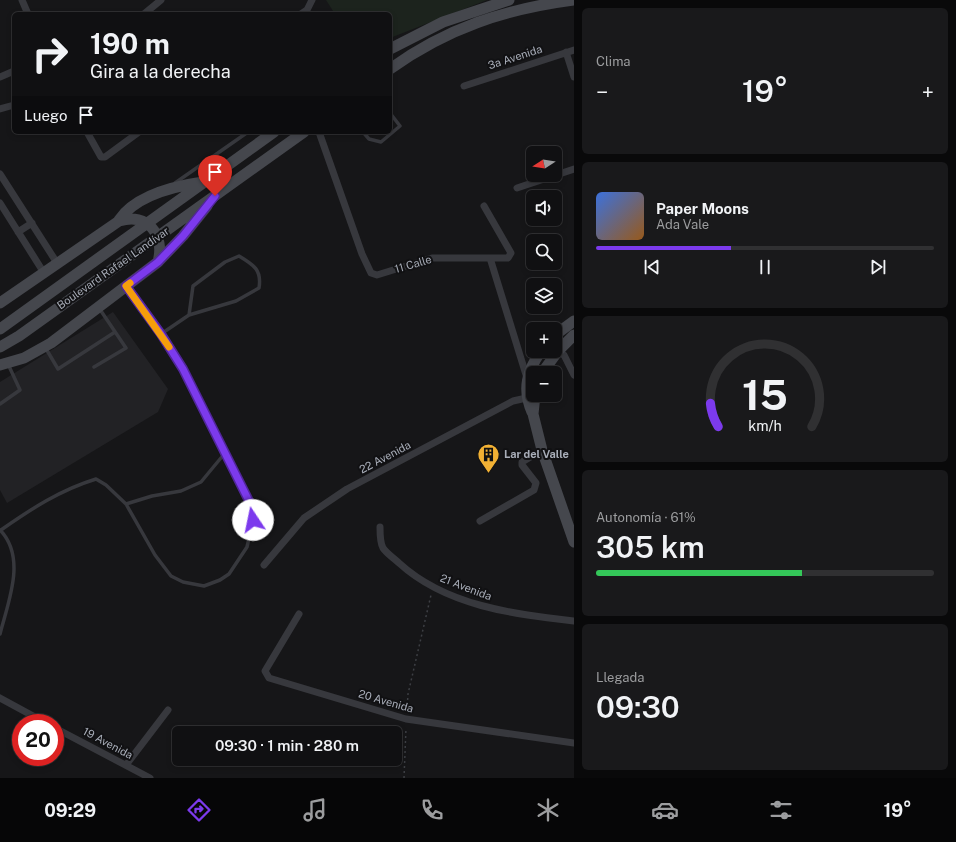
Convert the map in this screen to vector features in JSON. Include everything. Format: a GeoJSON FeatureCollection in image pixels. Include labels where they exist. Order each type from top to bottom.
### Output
{"type":"FeatureCollection","features":[{"type":"Feature","properties":{"kind":"main road"},"geometry":{"type":"LineString","coordinates":[[395,43],[456,17],[509,0]]}},
{"type":"Feature","properties":{"kind":"main road"},"geometry":{"type":"LineString","coordinates":[[392,68],[428,43],[463,26],[546,4],[574,0]]}},
{"type":"Feature","properties":{"kind":"main road","name":"Boulevard Rafael Landívar"},"geometry":{"type":"LineString","coordinates":[[0,329],[271,134]]}},
{"type":"Feature","properties":{"kind":"main road","name":"Boulevard Rafael Landívar"},"geometry":{"type":"LineString","coordinates":[[0,347],[19,336],[301,134]]}},
{"type":"Feature","properties":{"kind":"main road"},"geometry":{"type":"LineString","coordinates":[[0,303],[119,221],[132,207],[166,190],[205,182]]}},
{"type":"Feature","properties":{"kind":"main road"},"geometry":{"type":"LineString","coordinates":[[4,365],[33,354],[45,346],[158,262],[183,236],[215,196]]}},
{"type":"Feature","properties":{"kind":"main road"},"geometry":{"type":"LineString","coordinates":[[119,221],[135,218],[148,224],[160,244],[158,262]]}},
{"type":"Feature","properties":{"kind":"main road"},"geometry":{"type":"LineString","coordinates":[[562,330],[574,321]]}},
{"type":"Feature","properties":{"kind":"main road"},"geometry":{"type":"LineString","coordinates":[[562,346],[574,335]]}},
{"type":"Feature","properties":{"kind":"main road"},"geometry":{"type":"LineString","coordinates":[[533,402],[533,414],[542,450],[574,542]]}},
{"type":"Feature","properties":{"kind":"street"},"geometry":{"type":"LineString","coordinates":[[22,0],[27,12]]}},
{"type":"Feature","properties":{"kind":"street"},"geometry":{"type":"LineString","coordinates":[[146,12],[161,0]]}},
{"type":"Feature","properties":{"kind":"street"},"geometry":{"type":"LineString","coordinates":[[304,12],[307,10],[312,0]]}},
{"type":"Feature","properties":{"kind":"street","name":"3a Avenida"},"geometry":{"type":"LineString","coordinates":[[464,86],[574,50]]}},
{"type":"Feature","properties":{"kind":"street"},"geometry":{"type":"LineString","coordinates":[[566,52],[574,78]]}},
{"type":"Feature","properties":{"kind":"street"},"geometry":{"type":"LineString","coordinates":[[0,77],[12,73]]}},
{"type":"Feature","properties":{"kind":"street"},"geometry":{"type":"LineString","coordinates":[[0,109],[12,106]]}},
{"type":"Feature","properties":{"kind":"street"},"geometry":{"type":"LineString","coordinates":[[88,134],[101,157],[105,157],[136,134]]}},
{"type":"Feature","properties":{"kind":"street","name":"11 Calle"},"geometry":{"type":"LineString","coordinates":[[320,134],[362,254],[371,273],[377,275],[432,258],[490,258]]}},
{"type":"Feature","properties":{"kind":"street"},"geometry":{"type":"LineString","coordinates":[[517,188],[574,169]]}},
{"type":"Feature","properties":{"kind":"street"},"geometry":{"type":"LineString","coordinates":[[0,174],[3,184],[32,223],[57,263]]}},
{"type":"Feature","properties":{"kind":"street"},"geometry":{"type":"LineString","coordinates":[[0,203],[44,273]]}},
{"type":"Feature","properties":{"kind":"street"},"geometry":{"type":"LineString","coordinates":[[484,206],[511,252],[508,258],[490,258],[526,374]]}},
{"type":"Feature","properties":{"kind":"street"},"geometry":{"type":"LineString","coordinates":[[18,232],[32,223]]}},
{"type":"Feature","properties":{"kind":"street"},"geometry":{"type":"LineString","coordinates":[[562,356],[568,361],[574,375]]}},
{"type":"Feature","properties":{"kind":"street","name":"22 Avenida"},"geometry":{"type":"LineString","coordinates":[[264,565],[304,518],[347,489],[513,401],[526,397]]}},
{"type":"Feature","properties":{"kind":"street"},"geometry":{"type":"LineString","coordinates":[[480,521],[534,490],[536,483],[522,465],[522,462],[542,450]]}},
{"type":"Feature","properties":{"kind":"street","name":"21 Avenida"},"geometry":{"type":"LineString","coordinates":[[380,527],[383,548],[409,571],[433,586],[472,602],[497,610],[530,616],[574,621]]}},
{"type":"Feature","properties":{"kind":"street","name":"20 Avenida"},"geometry":{"type":"LineString","coordinates":[[299,614],[265,671],[266,675],[406,719],[574,743]]}},
{"type":"Feature","properties":{"kind":"street"},"geometry":{"type":"LineString","coordinates":[[0,698],[29,714]]}},
{"type":"Feature","properties":{"kind":"street"},"geometry":{"type":"LineString","coordinates":[[126,765],[168,710]]}},
{"type":"Feature","properties":{"kind":"street","name":"19 Avenida"},"geometry":{"type":"LineString","coordinates":[[64,733],[150,778]]}},
{"type":"Feature","properties":{"kind":"lane"},"geometry":{"type":"LineString","coordinates":[[392,116],[400,126],[392,132]]}},
{"type":"Feature","properties":{"kind":"lane"},"geometry":{"type":"LineString","coordinates":[[166,190],[245,134]]}},
{"type":"Feature","properties":{"kind":"lane"},"geometry":{"type":"LineString","coordinates":[[365,134],[369,139],[380,142],[390,134]]}},
{"type":"Feature","properties":{"kind":"lane"},"geometry":{"type":"LineString","coordinates":[[161,334],[189,315],[236,301],[259,288],[260,278],[254,266],[239,256],[225,262],[193,286],[189,315]]}},
{"type":"Feature","properties":{"kind":"lane"},"geometry":{"type":"LineString","coordinates":[[0,634],[11,591],[14,559],[0,530],[39,504],[74,486],[96,479],[106,485],[126,504],[155,555],[171,576],[183,582],[204,586],[220,580],[229,574],[247,547],[253,520],[250,503],[183,369],[161,334],[126,286]]}},
{"type":"Feature","properties":{"kind":"lane"},"geometry":{"type":"LineString","coordinates":[[94,367],[126,348],[98,307]]}},
{"type":"Feature","properties":{"kind":"lane"},"geometry":{"type":"LineString","coordinates":[[45,346],[58,369],[116,332]]}},
{"type":"Feature","properties":{"kind":"lane"},"geometry":{"type":"LineString","coordinates":[[0,404],[20,390],[4,365]]}},
{"type":"Feature","properties":{"kind":"lane"},"geometry":{"type":"LineString","coordinates":[[126,504],[152,496],[181,491],[201,482],[225,453]]}},
{"type":"Feature","properties":{"kind":"path"},"geometry":{"type":"LineString","coordinates":[[404,778],[408,694],[433,586]]}},
{"type":"Feature","properties":{"kind":"shaded area"},"geometry":{"type":"Polygon","coordinates":[[[326,0],[487,0],[392,37],[392,12],[334,12],[326,0]]]}},
{"type":"Feature","properties":{"kind":"shaded area"},"geometry":{"type":"Polygon","coordinates":[[[113,312],[168,389],[158,412],[7,503],[0,490],[0,382],[113,312]]]}},
{"type":"Feature","properties":{"kind":"slow traffic"},"geometry":{"type":"LineString","coordinates":[[130,283],[126,286],[169,347]]}},
{"type":"Feature","properties":{"kind":"place","name":"Lar del Valle"},"geometry":{"type":"Point","coordinates":[488,474]}},
{"type":"Feature","properties":{"kind":"route"},"geometry":{"type":"LineString","coordinates":[[215,196],[183,236],[158,262],[126,286],[161,334],[183,369],[250,503],[253,520]]}}]}
